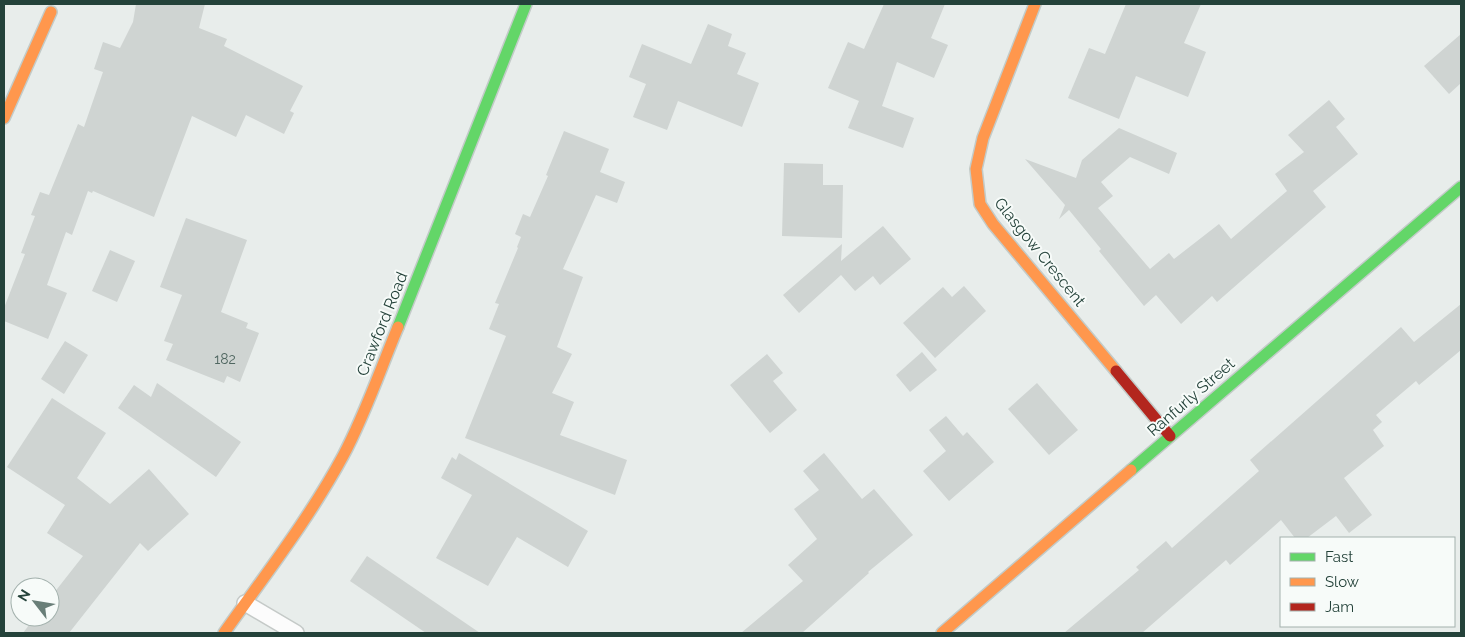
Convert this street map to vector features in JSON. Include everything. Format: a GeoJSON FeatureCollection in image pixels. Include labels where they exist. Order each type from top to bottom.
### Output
{"type":"FeatureCollection","features":[{"type":"Feature","properties":{"kind":"street","name":"Crawford Road"},"geometry":{"type":"LineString","coordinates":[[224,633],[335,473],[357,429],[526,4]]}},
{"type":"Feature","properties":{"kind":"street","name":"Glasgow Crescent"},"geometry":{"type":"LineString","coordinates":[[1035,4],[983,138],[976,169],[980,204],[993,224],[1170,436]]}},
{"type":"Feature","properties":{"kind":"street"},"geometry":{"type":"LineString","coordinates":[[4,118],[51,12]]}},
{"type":"Feature","properties":{"kind":"street","name":"Ranfurly Street"},"geometry":{"type":"LineString","coordinates":[[942,633],[1461,187]]}},
{"type":"Feature","properties":{"kind":"lane"},"geometry":{"type":"LineString","coordinates":[[245,604],[296,633]]}},
{"type":"Feature","properties":{"kind":"building"},"geometry":{"type":"Polygon","coordinates":[[[136,4],[205,4],[199,28],[227,39],[224,46],[303,86],[290,111],[294,113],[284,134],[246,115],[236,137],[192,116],[154,217],[93,191],[92,193],[88,191],[72,235],[66,232],[47,285],[67,293],[48,339],[4,321],[4,308],[25,254],[21,253],[35,216],[31,215],[40,192],[49,195],[78,124],[84,127],[103,72],[94,69],[103,42],[120,48],[133,22],[136,4]]]}},
{"type":"Feature","properties":{"kind":"building"},"geometry":{"type":"Polygon","coordinates":[[[884,4],[945,4],[931,38],[948,45],[934,78],[897,62],[882,106],[914,118],[903,148],[848,128],[859,101],[828,88],[848,42],[864,49],[884,4]]]}},
{"type":"Feature","properties":{"kind":"building"},"geometry":{"type":"Polygon","coordinates":[[[1126,4],[1201,4],[1184,43],[1206,52],[1188,97],[1136,76],[1119,119],[1068,98],[1089,48],[1105,54],[1126,4]]]}},
{"type":"Feature","properties":{"kind":"building"},"geometry":{"type":"Polygon","coordinates":[[[708,24],[732,34],[728,46],[746,53],[737,74],[759,83],[742,127],[678,101],[667,130],[633,117],[646,84],[629,77],[642,44],[691,64],[708,24]]]}},
{"type":"Feature","properties":{"kind":"building"},"geometry":{"type":"Polygon","coordinates":[[[1461,34],[1461,83],[1449,94],[1424,66],[1461,34]]]}},
{"type":"Feature","properties":{"kind":"building"},"geometry":{"type":"Polygon","coordinates":[[[1329,100],[1345,119],[1336,127],[1358,154],[1313,191],[1326,207],[1217,302],[1212,296],[1181,324],[1156,295],[1144,306],[1099,251],[1101,249],[1069,210],[1059,219],[1065,205],[1025,159],[1076,178],[1082,160],[1119,128],[1177,153],[1169,174],[1130,157],[1101,182],[1113,196],[1098,208],[1150,269],[1169,253],[1174,259],[1219,224],[1231,239],[1287,191],[1275,174],[1304,152],[1288,135],[1329,100]]]}},
{"type":"Feature","properties":{"kind":"building"},"geometry":{"type":"Polygon","coordinates":[[[564,131],[609,149],[600,172],[625,182],[617,203],[596,195],[563,269],[583,277],[557,347],[572,354],[552,393],[574,402],[560,435],[627,460],[615,495],[465,438],[506,336],[489,329],[499,304],[495,303],[518,248],[521,237],[515,234],[523,214],[530,217],[548,176],[546,175],[564,131]]]}},
{"type":"Feature","properties":{"kind":"building"},"geometry":{"type":"Polygon","coordinates":[[[784,163],[823,164],[823,185],[843,185],[842,238],[782,236],[784,163]]]}},
{"type":"Feature","properties":{"kind":"building"},"geometry":{"type":"Polygon","coordinates":[[[186,218],[247,240],[221,312],[248,323],[246,328],[259,333],[240,382],[227,376],[224,383],[166,360],[173,344],[164,341],[182,295],[160,287],[186,218]]]}},
{"type":"Feature","properties":{"kind":"building"},"geometry":{"type":"Polygon","coordinates":[[[883,226],[911,259],[880,285],[873,276],[855,291],[841,275],[799,313],[783,295],[842,244],[841,261],[883,226]]]}},
{"type":"Feature","properties":{"kind":"building"},"geometry":{"type":"Polygon","coordinates":[[[110,250],[135,261],[117,302],[92,291],[110,250]]]}},
{"type":"Feature","properties":{"kind":"building"},"geometry":{"type":"Polygon","coordinates":[[[964,286],[986,311],[935,358],[903,323],[943,287],[952,297],[964,286]]]}},
{"type":"Feature","properties":{"kind":"building"},"geometry":{"type":"Polygon","coordinates":[[[1461,304],[1461,350],[1419,385],[1416,381],[1376,415],[1382,422],[1373,430],[1384,446],[1344,478],[1372,515],[1349,533],[1336,516],[1308,537],[1294,537],[1281,520],[1230,565],[1226,560],[1142,633],[1064,633],[1139,570],[1136,567],[1166,541],[1172,548],[1259,471],[1250,460],[1401,327],[1414,342],[1461,304]]]}},
{"type":"Feature","properties":{"kind":"building"},"geometry":{"type":"Polygon","coordinates":[[[65,341],[88,355],[64,394],[41,379],[65,341]]]}},
{"type":"Feature","properties":{"kind":"building"},"geometry":{"type":"Polygon","coordinates":[[[922,352],[937,370],[910,392],[896,375],[922,352]]]}},
{"type":"Feature","properties":{"kind":"building"},"geometry":{"type":"Polygon","coordinates":[[[767,354],[783,373],[773,381],[797,410],[770,433],[730,385],[767,354]]]}},
{"type":"Feature","properties":{"kind":"building"},"geometry":{"type":"Polygon","coordinates":[[[157,383],[241,442],[216,477],[118,408],[134,385],[151,397],[157,383]]]}},
{"type":"Feature","properties":{"kind":"building"},"geometry":{"type":"Polygon","coordinates":[[[1037,383],[1078,430],[1049,455],[1008,409],[1037,383]]]}},
{"type":"Feature","properties":{"kind":"building"},"geometry":{"type":"Polygon","coordinates":[[[52,398],[106,433],[77,478],[110,504],[149,469],[189,514],[148,551],[140,543],[69,633],[23,633],[28,627],[60,627],[60,585],[83,556],[47,533],[65,505],[7,467],[52,398]]]}},
{"type":"Feature","properties":{"kind":"building"},"geometry":{"type":"Polygon","coordinates":[[[946,416],[963,436],[967,432],[994,462],[949,501],[923,471],[946,451],[929,430],[946,416]]]}},
{"type":"Feature","properties":{"kind":"building"},"geometry":{"type":"Polygon","coordinates":[[[459,453],[588,531],[568,567],[517,537],[488,586],[436,558],[472,495],[441,478],[452,457],[456,460],[459,453]]]}},
{"type":"Feature","properties":{"kind":"building"},"geometry":{"type":"Polygon","coordinates":[[[824,453],[862,499],[874,489],[913,535],[868,572],[802,633],[741,633],[803,581],[788,565],[817,539],[794,509],[819,490],[803,471],[824,453]]]}},
{"type":"Feature","properties":{"kind":"building"},"geometry":{"type":"Polygon","coordinates":[[[367,556],[480,633],[426,633],[350,581],[367,556]]]}},
{"type":"Feature","properties":{"kind":"traffic: fast"},"geometry":{"type":"LineString","coordinates":[[398,327],[526,4]]}},
{"type":"Feature","properties":{"kind":"traffic: fast"},"geometry":{"type":"LineString","coordinates":[[1131,470],[1461,187]]}},
{"type":"Feature","properties":{"kind":"traffic: slow"},"geometry":{"type":"LineString","coordinates":[[1035,4],[983,138],[976,169],[980,204],[993,224],[1116,371]]}},
{"type":"Feature","properties":{"kind":"traffic: slow"},"geometry":{"type":"LineString","coordinates":[[4,118],[51,12]]}},
{"type":"Feature","properties":{"kind":"traffic: slow"},"geometry":{"type":"LineString","coordinates":[[224,633],[286,546],[330,479],[358,425],[398,327]]}},
{"type":"Feature","properties":{"kind":"traffic: slow"},"geometry":{"type":"LineString","coordinates":[[942,633],[1131,470]]}},
{"type":"Feature","properties":{"kind":"traffic: jam"},"geometry":{"type":"LineString","coordinates":[[1116,371],[1170,436]]}}]}
